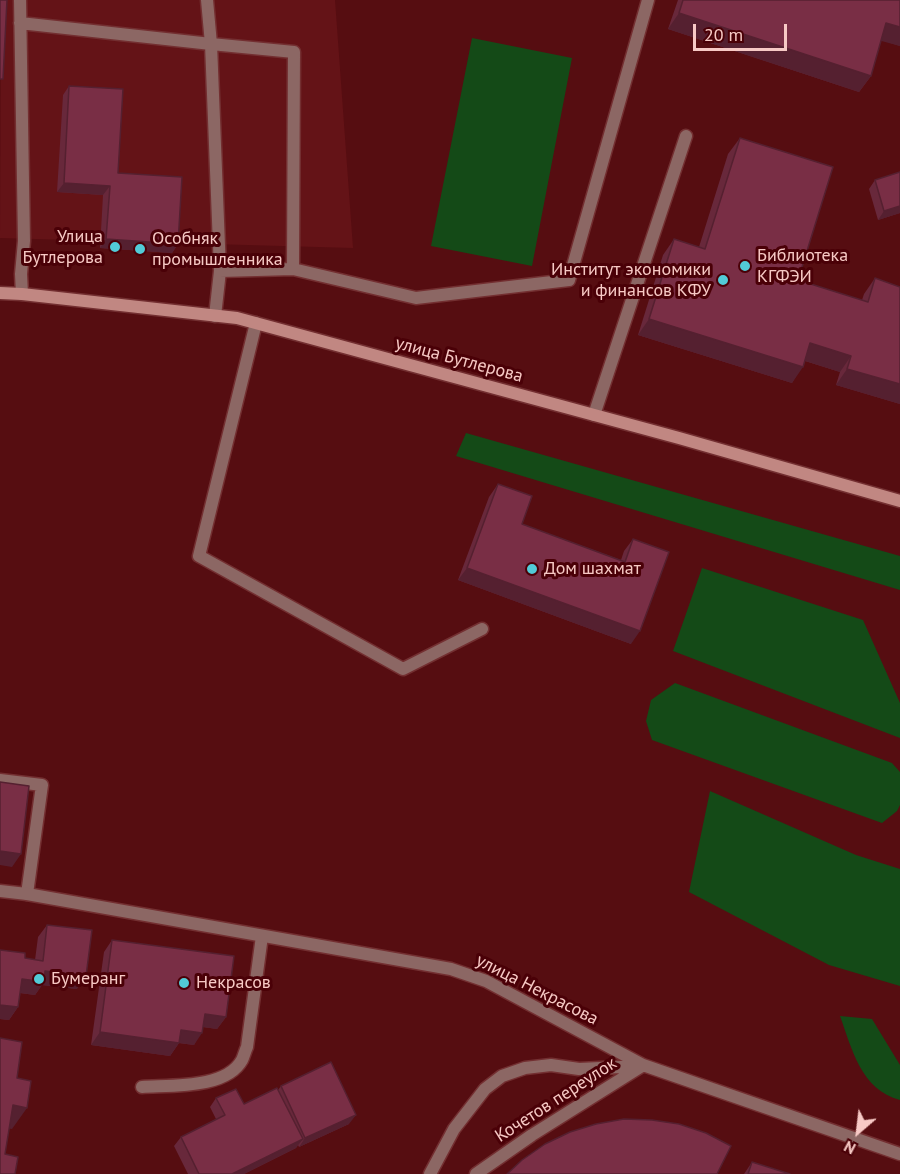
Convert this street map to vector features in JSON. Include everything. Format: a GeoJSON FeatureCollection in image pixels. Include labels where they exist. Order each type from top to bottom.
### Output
{"type":"FeatureCollection","features":[{"type":"Feature","properties":{"kind":"main road","name":"улица Бутлерова"},"geometry":{"type":"LineString","coordinates":[[0,293],[237,318],[900,501]]}},
{"type":"Feature","properties":{"kind":"street"},"geometry":{"type":"LineString","coordinates":[[20,0],[24,241],[22,294]]}},
{"type":"Feature","properties":{"kind":"street"},"geometry":{"type":"LineString","coordinates":[[207,0],[211,44],[220,271],[215,316]]}},
{"type":"Feature","properties":{"kind":"street"},"geometry":{"type":"LineString","coordinates":[[220,271],[293,269],[416,298],[569,280],[648,0]]}},
{"type":"Feature","properties":{"kind":"street"},"geometry":{"type":"LineString","coordinates":[[20,23],[294,52],[293,269]]}},
{"type":"Feature","properties":{"kind":"street"},"geometry":{"type":"LineString","coordinates":[[594,415],[686,135]]}},
{"type":"Feature","properties":{"kind":"street"},"geometry":{"type":"LineString","coordinates":[[256,323],[199,556],[403,669],[482,629]]}},
{"type":"Feature","properties":{"kind":"street"},"geometry":{"type":"LineString","coordinates":[[0,780],[42,786],[27,894]]}},
{"type":"Feature","properties":{"kind":"street","name":"улица Некрасова"},"geometry":{"type":"LineString","coordinates":[[0,891],[451,969],[486,981],[643,1065],[900,1154]]}},
{"type":"Feature","properties":{"kind":"street"},"geometry":{"type":"LineString","coordinates":[[142,1087],[203,1083],[219,1080],[232,1073],[242,1060],[247,1047],[262,936]]}},
{"type":"Feature","properties":{"kind":"street","name":"Кочетов переулок"},"geometry":{"type":"LineString","coordinates":[[430,1174],[454,1130],[485,1089],[502,1076],[525,1068],[551,1065],[579,1069],[643,1065]]}},
{"type":"Feature","properties":{"kind":"street","name":"Кочетов переулок"},"geometry":{"type":"LineString","coordinates":[[476,1174],[532,1135],[643,1065]]}},
{"type":"Feature","properties":{"kind":"shaded area"},"geometry":{"type":"Polygon","coordinates":[[[1,0],[335,0],[353,248],[0,238],[1,0]]]}},
{"type":"Feature","properties":{"kind":"green space"},"geometry":{"type":"Polygon","coordinates":[[[472,38],[572,58],[532,266],[431,246],[472,38]]]}},
{"type":"Feature","properties":{"kind":"green space"},"geometry":{"type":"Polygon","coordinates":[[[466,433],[900,556],[900,590],[456,456],[466,433]]]}},
{"type":"Feature","properties":{"kind":"green space"},"geometry":{"type":"Polygon","coordinates":[[[702,568],[863,620],[900,703],[900,738],[673,651],[702,568]]]}},
{"type":"Feature","properties":{"kind":"green space"},"geometry":{"type":"Polygon","coordinates":[[[675,683],[892,763],[900,772],[900,805],[897,811],[882,823],[652,740],[646,721],[651,700],[675,683]]]}},
{"type":"Feature","properties":{"kind":"green space"},"geometry":{"type":"Polygon","coordinates":[[[710,791],[856,855],[900,869],[900,986],[829,965],[689,892],[710,791]]]}},
{"type":"Feature","properties":{"kind":"green space"},"geometry":{"type":"Polygon","coordinates":[[[840,1016],[872,1019],[900,1065],[900,1100],[887,1095],[867,1078],[854,1054],[840,1016]]]}},
{"type":"Feature","properties":{"kind":"building"},"geometry":{"type":"Polygon","coordinates":[[[0,0],[7,0],[3,79],[0,79],[0,0]]]}},
{"type":"Feature","properties":{"kind":"building"},"geometry":{"type":"Polygon","coordinates":[[[683,0],[900,0],[900,27],[886,23],[871,76],[679,13],[683,0]]]}},
{"type":"Feature","properties":{"kind":"building"},"geometry":{"type":"Polygon","coordinates":[[[69,86],[123,89],[118,173],[182,177],[178,244],[106,239],[110,186],[64,183],[69,86]]]}},
{"type":"Feature","properties":{"kind":"building","name":"Институт экономики и финансов КФУ"},"geometry":{"type":"Polygon","coordinates":[[[740,138],[833,167],[798,280],[868,302],[875,278],[900,287],[900,384],[847,369],[851,356],[810,343],[803,367],[649,319],[674,239],[705,249],[740,138]]]}},
{"type":"Feature","properties":{"kind":"building"},"geometry":{"type":"Polygon","coordinates":[[[900,172],[900,206],[884,211],[875,180],[900,172]]]}},
{"type":"Feature","properties":{"kind":"building","name":"Дом шахмат"},"geometry":{"type":"Polygon","coordinates":[[[498,484],[532,496],[522,524],[625,562],[633,539],[669,552],[640,631],[467,568],[498,484]]]}},
{"type":"Feature","properties":{"kind":"building"},"geometry":{"type":"Polygon","coordinates":[[[0,782],[29,786],[21,854],[0,851],[0,782]]]}},
{"type":"Feature","properties":{"kind":"building","name":"Бумеранг"},"geometry":{"type":"Polygon","coordinates":[[[47,925],[92,930],[86,976],[45,971],[44,982],[22,979],[18,1007],[0,1005],[0,950],[25,953],[25,958],[43,961],[47,925]]]}},
{"type":"Feature","properties":{"kind":"building"},"geometry":{"type":"Polygon","coordinates":[[[112,940],[234,956],[226,1017],[205,1014],[202,1033],[181,1030],[179,1043],[100,1032],[112,940]]]}},
{"type":"Feature","properties":{"kind":"building"},"geometry":{"type":"Polygon","coordinates":[[[0,1038],[22,1042],[17,1078],[31,1081],[27,1108],[13,1105],[5,1154],[18,1157],[15,1174],[0,1174],[0,1038]]]}},
{"type":"Feature","properties":{"kind":"building"},"geometry":{"type":"Polygon","coordinates":[[[331,1062],[356,1115],[305,1138],[281,1086],[331,1062]]]}},
{"type":"Feature","properties":{"kind":"building"},"geometry":{"type":"Polygon","coordinates":[[[277,1088],[303,1139],[232,1174],[199,1174],[181,1137],[225,1115],[216,1098],[236,1089],[244,1104],[277,1088]]]}},
{"type":"Feature","properties":{"kind":"building"},"geometry":{"type":"Polygon","coordinates":[[[624,1119],[679,1124],[706,1133],[731,1146],[717,1174],[507,1174],[545,1144],[570,1132],[624,1119]]]}},
{"type":"Feature","properties":{"kind":"building"},"geometry":{"type":"Polygon","coordinates":[[[752,1162],[790,1174],[748,1174],[752,1162]]]}},
{"type":"Feature","properties":{"kind":"place","name":"Улица Бутлерова"},"geometry":{"type":"Point","coordinates":[115,247]}},
{"type":"Feature","properties":{"kind":"place","name":"Особняк промышленника"},"geometry":{"type":"Point","coordinates":[140,249]}},
{"type":"Feature","properties":{"kind":"place","name":"Библиотека КГФЭИ"},"geometry":{"type":"Point","coordinates":[745,266]}},
{"type":"Feature","properties":{"kind":"place","name":"Институт экономики и финансов КФУ"},"geometry":{"type":"Point","coordinates":[723,280]}},
{"type":"Feature","properties":{"kind":"place","name":"Дом шахмат"},"geometry":{"type":"Point","coordinates":[532,569]}},
{"type":"Feature","properties":{"kind":"place","name":"Бумеранг"},"geometry":{"type":"Point","coordinates":[39,979]}},
{"type":"Feature","properties":{"kind":"place","name":"Некрасов"},"geometry":{"type":"Point","coordinates":[184,983]}}]}
